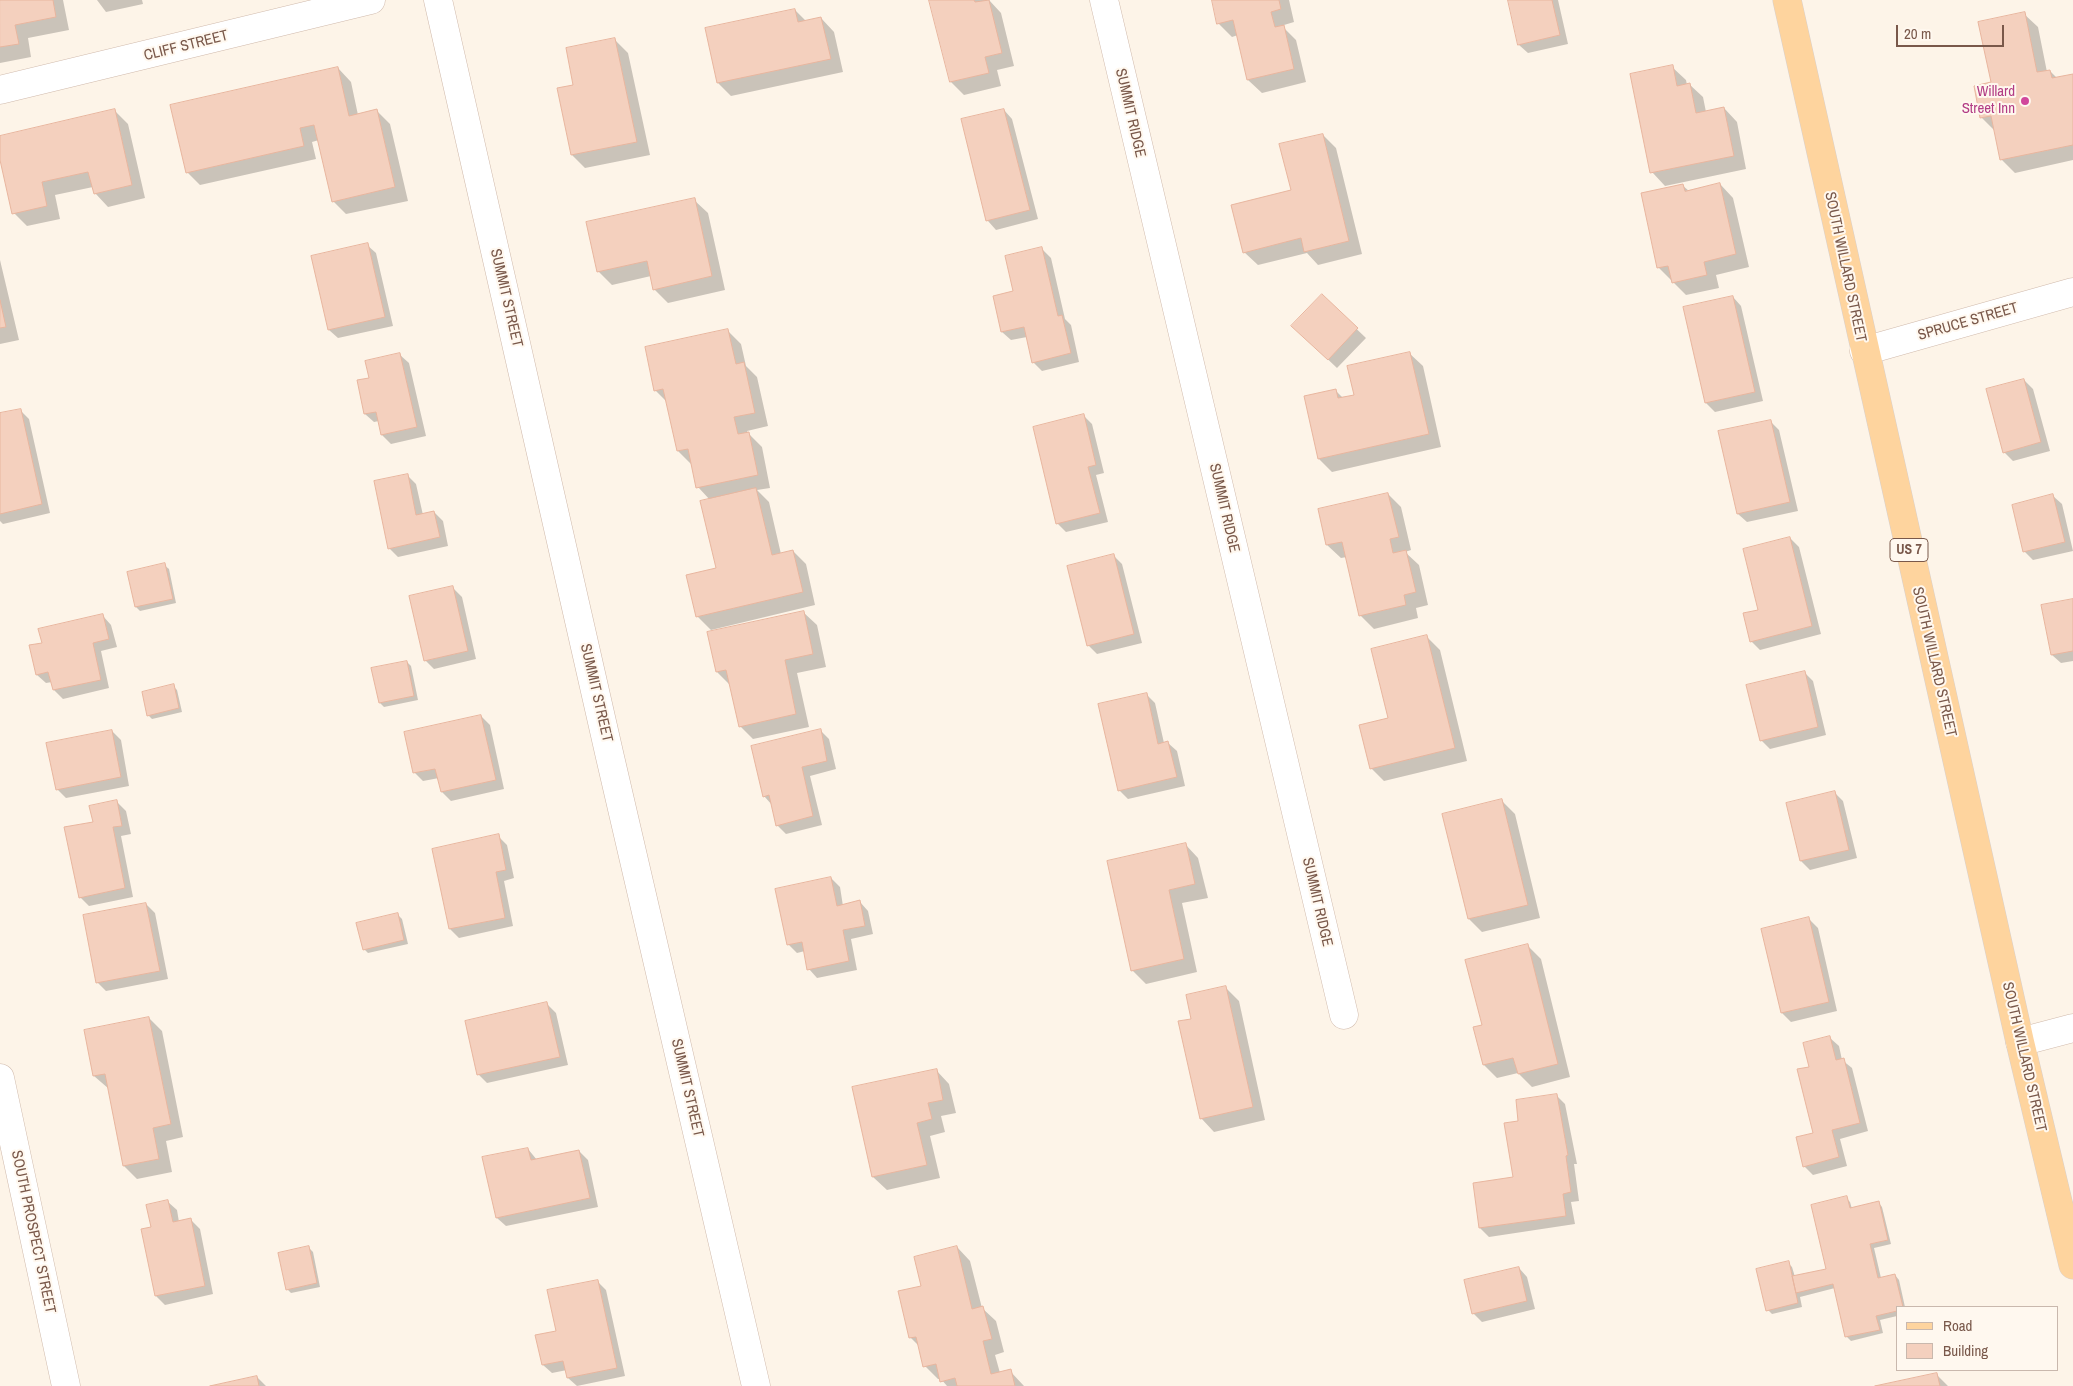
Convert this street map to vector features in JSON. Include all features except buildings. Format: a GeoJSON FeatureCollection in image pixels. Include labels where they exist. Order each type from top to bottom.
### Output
{"type":"FeatureCollection","features":[{"type":"Feature","properties":{"kind":"main road","name":"SOUTH WILLARD STREET"},"geometry":{"type":"LineString","coordinates":[[1786,0],[2020,1042],[2073,1266]]}},
{"type":"Feature","properties":{"kind":"street","name":"CLIFF STREET"},"geometry":{"type":"LineString","coordinates":[[0,90],[371,0]]}},
{"type":"Feature","properties":{"kind":"street","name":"SUMMIT STREET"},"geometry":{"type":"LineString","coordinates":[[438,0],[756,1386]]}},
{"type":"Feature","properties":{"kind":"street","name":"SUMMIT RIDGE"},"geometry":{"type":"LineString","coordinates":[[1104,0],[1344,1015]]}},
{"type":"Feature","properties":{"kind":"street","name":"SPRUCE STREET"},"geometry":{"type":"LineString","coordinates":[[1864,350],[2073,292]]}},
{"type":"Feature","properties":{"kind":"street"},"geometry":{"type":"LineString","coordinates":[[2020,1042],[2073,1028]]}},
{"type":"Feature","properties":{"kind":"street","name":"SOUTH PROSPECT STREET"},"geometry":{"type":"LineString","coordinates":[[0,1078],[66,1386]]}},
{"type":"Feature","properties":{"kind":"place","name":"Willard Street Inn"},"geometry":{"type":"Point","coordinates":[2025,101]}}]}
